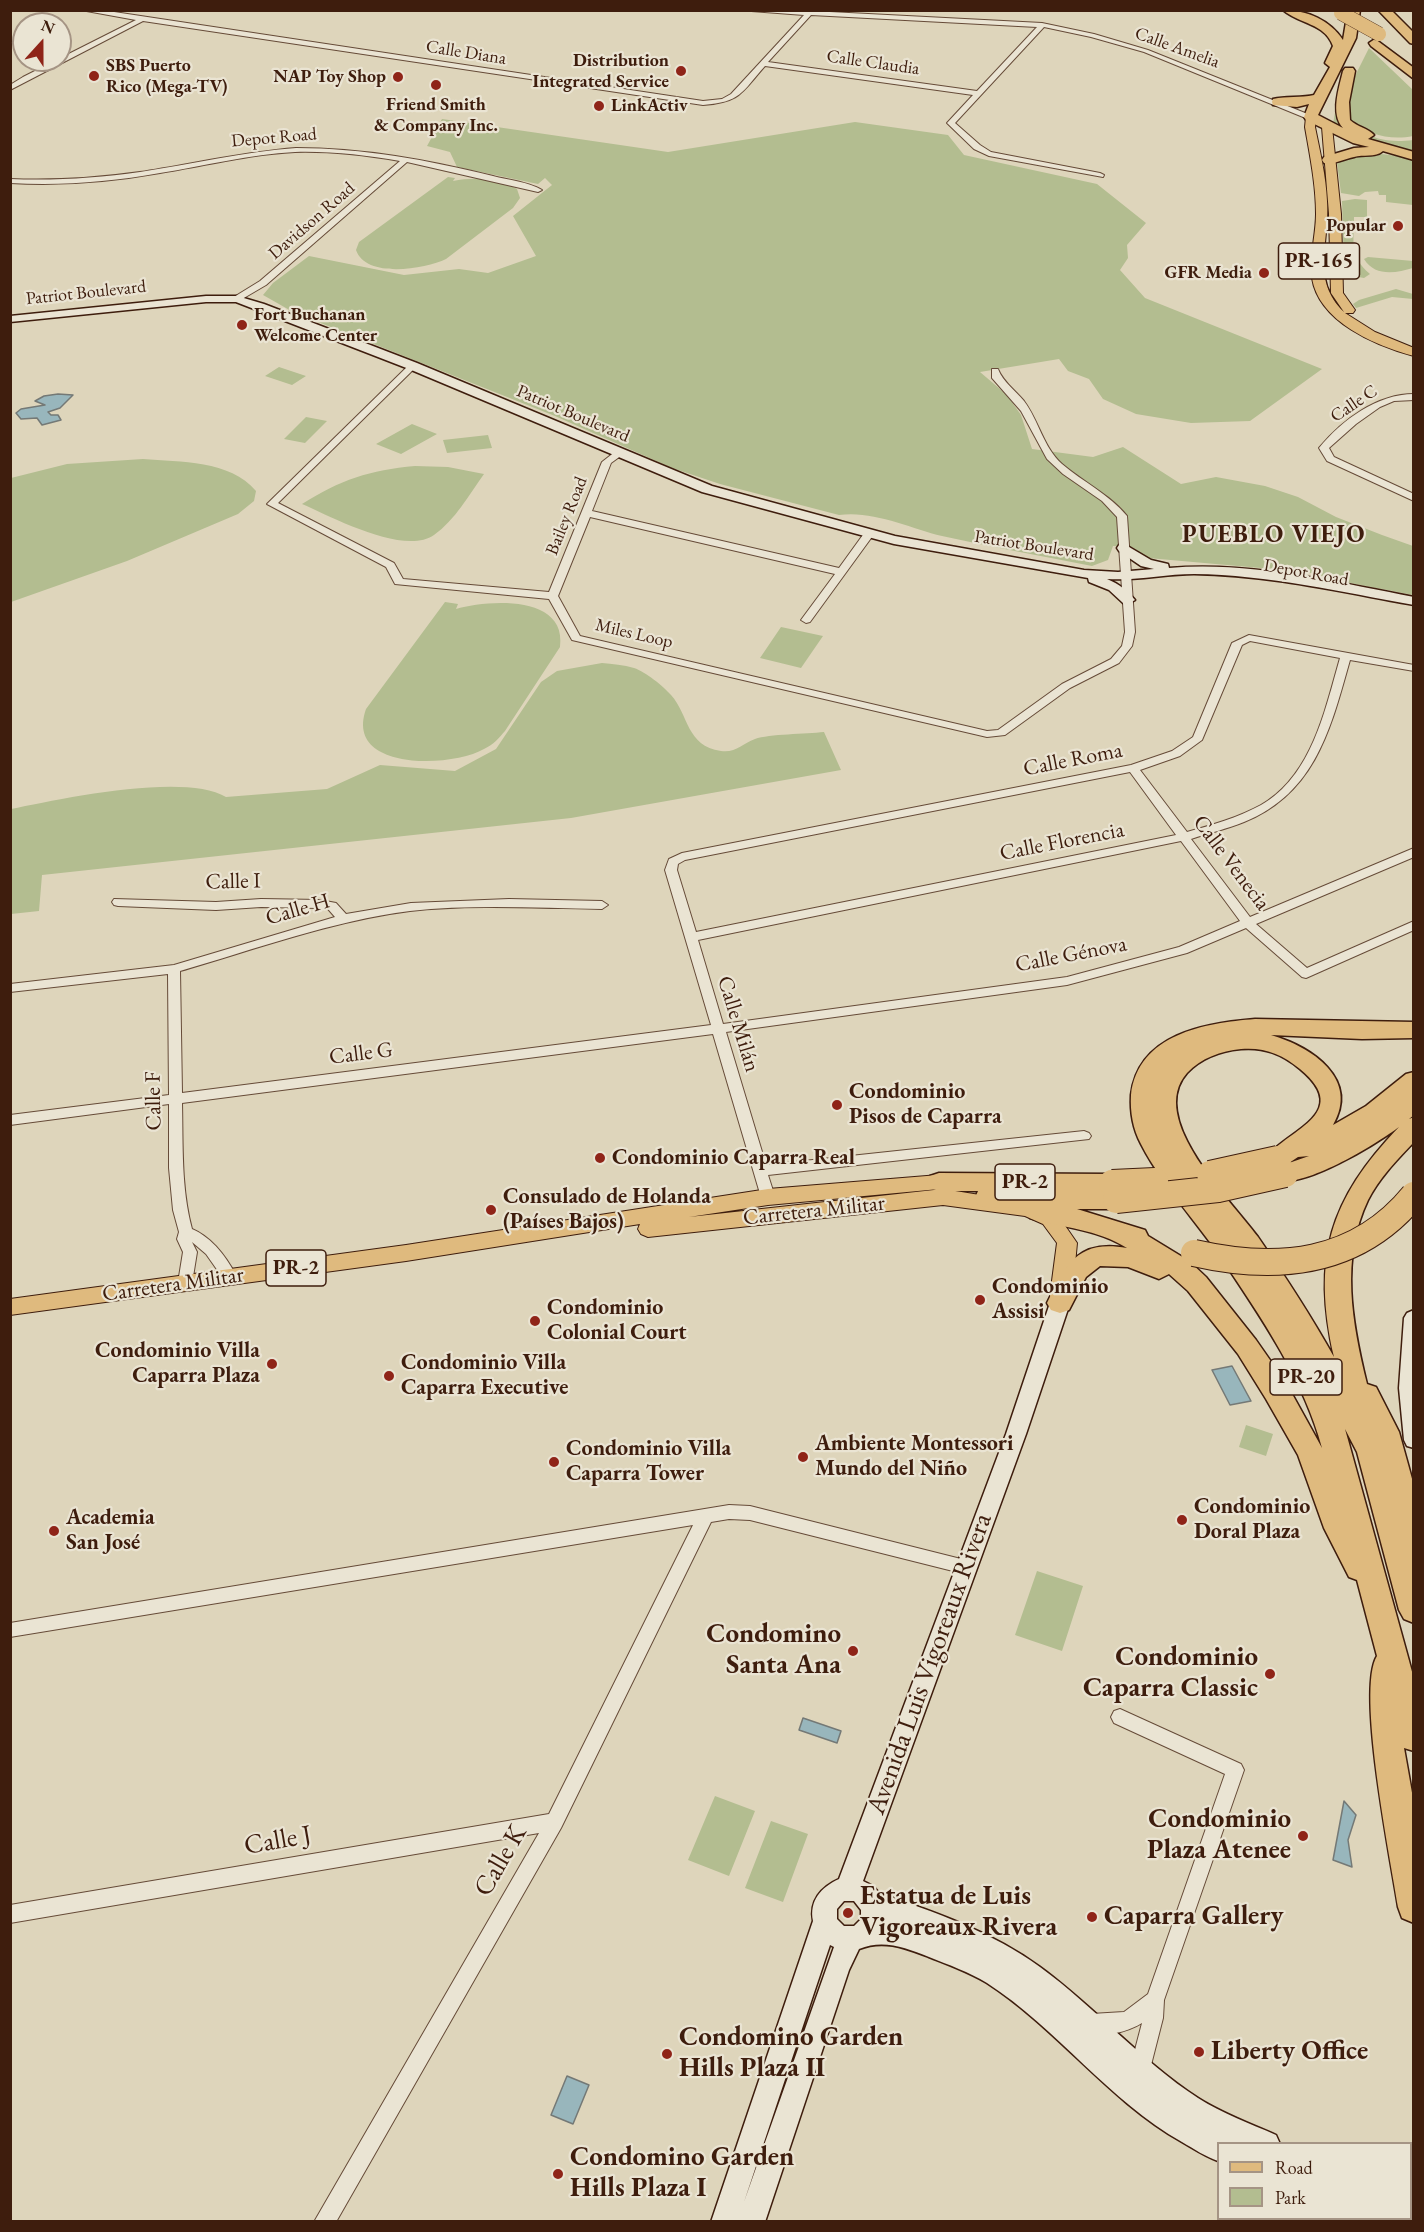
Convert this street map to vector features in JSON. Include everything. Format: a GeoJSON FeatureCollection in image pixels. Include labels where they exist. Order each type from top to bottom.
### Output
{"type":"FeatureCollection","features":[{"type":"Feature","properties":{"kind":"highway"},"geometry":{"type":"LineString","coordinates":[[1289,10],[1320,24],[1337,41],[1338,47],[1330,65],[1328,80]]}},
{"type":"Feature","properties":{"kind":"highway"},"geometry":{"type":"LineString","coordinates":[[1315,10],[1338,15],[1413,59]]}},
{"type":"Feature","properties":{"kind":"highway","name":"PR-165"},"geometry":{"type":"LineString","coordinates":[[1311,117],[1352,30],[1354,10]]}},
{"type":"Feature","properties":{"kind":"highway"},"geometry":{"type":"LineString","coordinates":[[1384,10],[1413,40]]}},
{"type":"Feature","properties":{"kind":"highway","name":"PR-165"},"geometry":{"type":"LineString","coordinates":[[1327,127],[1328,113],[1349,71],[1369,15]]}},
{"type":"Feature","properties":{"kind":"highway"},"geometry":{"type":"LineString","coordinates":[[1378,38],[1413,76]]}},
{"type":"Feature","properties":{"kind":"highway"},"geometry":{"type":"LineString","coordinates":[[1349,71],[1343,113],[1344,121],[1349,127],[1378,138],[1406,139]]}},
{"type":"Feature","properties":{"kind":"highway"},"geometry":{"type":"LineString","coordinates":[[1278,102],[1297,103],[1319,99]]}},
{"type":"Feature","properties":{"kind":"highway"},"geometry":{"type":"LineString","coordinates":[[1311,117],[1327,127],[1359,140],[1413,156]]}},
{"type":"Feature","properties":{"kind":"highway"},"geometry":{"type":"LineString","coordinates":[[1329,160],[1341,154],[1361,151],[1413,156]]}},
{"type":"Feature","properties":{"kind":"highway"},"geometry":{"type":"LineString","coordinates":[[1181,1167],[1148,1133],[1142,1105],[1142,1093],[1150,1071],[1172,1040],[1179,1035],[1213,1021],[1245,1018],[1413,1019]]}},
{"type":"Feature","properties":{"kind":"highway"},"geometry":{"type":"LineString","coordinates":[[1167,1050],[1186,1040],[1222,1029],[1262,1028],[1343,1032],[1413,1030]]}},
{"type":"Feature","properties":{"kind":"highway"},"geometry":{"type":"LineString","coordinates":[[1181,1167],[1167,1124],[1164,1105],[1169,1078],[1178,1066],[1203,1050],[1238,1041],[1267,1042],[1296,1054],[1316,1070],[1328,1090],[1331,1106],[1323,1122],[1282,1167]]}},
{"type":"Feature","properties":{"kind":"highway","name":"PR-2"},"geometry":{"type":"LineString","coordinates":[[1282,1167],[1370,1117],[1413,1080]]}},
{"type":"Feature","properties":{"kind":"highway","name":"PR-2"},"geometry":{"type":"LineString","coordinates":[[1282,1167],[1342,1154],[1389,1123],[1413,1102]]}},
{"type":"Feature","properties":{"kind":"highway"},"geometry":{"type":"LineString","coordinates":[[1370,1448],[1346,1359],[1336,1299],[1337,1264],[1345,1224],[1356,1196],[1382,1156],[1413,1126]]}},
{"type":"Feature","properties":{"kind":"highway","name":"PR-20"},"geometry":{"type":"LineString","coordinates":[[1181,1167],[1232,1220],[1299,1319],[1370,1448],[1413,1610]]}},
{"type":"Feature","properties":{"kind":"highway","name":"PR-20"},"geometry":{"type":"LineString","coordinates":[[1181,1167],[1259,1294],[1313,1389],[1331,1430],[1413,1737]]}},
{"type":"Feature","properties":{"kind":"highway","name":"Carretera Militar"},"geometry":{"type":"LineString","coordinates":[[941,1190],[1218,1189],[1282,1167]]}},
{"type":"Feature","properties":{"kind":"highway"},"geometry":{"type":"LineString","coordinates":[[1028,1209],[1057,1213],[1194,1253],[1229,1261],[1268,1264],[1346,1248],[1379,1231],[1395,1219],[1413,1195]]}},
{"type":"Feature","properties":{"kind":"highway"},"geometry":{"type":"LineString","coordinates":[[1122,1232],[1180,1268],[1222,1314],[1276,1391],[1311,1452],[1338,1528],[1385,1627],[1385,1723],[1413,1907]]}},
{"type":"Feature","properties":{"kind":"highway"},"geometry":{"type":"LineString","coordinates":[[1060,1303],[1078,1269],[1099,1257],[1115,1255],[1132,1257],[1164,1272],[1222,1314]]}},
{"type":"Feature","properties":{"kind":"highway"},"geometry":{"type":"LineString","coordinates":[[1346,1359],[1385,1432],[1413,1541]]}},
{"type":"Feature","properties":{"kind":"main road","name":"PR-165"},"geometry":{"type":"LineString","coordinates":[[1311,117],[1310,127],[1322,212],[1318,276],[1322,291],[1338,312],[1355,326],[1383,341],[1413,352]]}},
{"type":"Feature","properties":{"kind":"main road","name":"PR-165"},"geometry":{"type":"LineString","coordinates":[[1327,127],[1335,214],[1335,273],[1338,296],[1350,312],[1369,326],[1413,346]]}},
{"type":"Feature","properties":{"kind":"main road","name":"Carretera Militar"},"geometry":{"type":"LineString","coordinates":[[10,1307],[406,1253],[768,1197],[941,1190]]}},
{"type":"Feature","properties":{"kind":"main road","name":"Carretera Militar"},"geometry":{"type":"LineString","coordinates":[[406,1253],[941,1190]]}},
{"type":"Feature","properties":{"kind":"main road"},"geometry":{"type":"LineString","coordinates":[[941,1190],[1028,1209],[1050,1219],[1067,1243],[1060,1303]]}},
{"type":"Feature","properties":{"kind":"street","name":"Calle Diana"},"geometry":{"type":"LineString","coordinates":[[84,10],[703,103],[724,102],[734,96],[808,15]]}},
{"type":"Feature","properties":{"kind":"street","name":"Calle Amelia"},"geometry":{"type":"LineString","coordinates":[[741,10],[1042,25],[1092,35],[1146,51],[1311,117]]}},
{"type":"Feature","properties":{"kind":"street"},"geometry":{"type":"LineString","coordinates":[[10,88],[37,71],[116,35],[142,19]]}},
{"type":"Feature","properties":{"kind":"street"},"geometry":{"type":"LineString","coordinates":[[1042,25],[951,123],[977,147],[1004,158],[1100,175]]}},
{"type":"Feature","properties":{"kind":"street","name":"Calle Claudia"},"geometry":{"type":"LineString","coordinates":[[764,64],[978,93]]}},
{"type":"Feature","properties":{"kind":"street","name":"Depot Road"},"geometry":{"type":"LineString","coordinates":[[10,181],[70,182],[122,178],[295,150],[338,151],[404,161],[538,190]]}},
{"type":"Feature","properties":{"kind":"street","name":"Davidson Road"},"geometry":{"type":"LineString","coordinates":[[237,299],[263,283],[404,161]]}},
{"type":"Feature","properties":{"kind":"street","name":"Patriot Boulevard"},"geometry":{"type":"LineString","coordinates":[[10,319],[206,299],[237,299],[413,366],[707,489],[894,540],[1084,574],[1126,575]]}},
{"type":"Feature","properties":{"kind":"street"},"geometry":{"type":"LineString","coordinates":[[413,366],[272,504],[390,565],[399,582],[433,587],[525,591],[553,597]]}},
{"type":"Feature","properties":{"kind":"street","name":"Miles Loop"},"geometry":{"type":"LineString","coordinates":[[553,597],[576,638],[987,734],[1001,733],[1066,686],[1115,662],[1127,646],[1130,632],[1122,516],[1112,504],[1052,458],[1042,445],[1029,415],[1012,392],[996,378],[995,371]]}},
{"type":"Feature","properties":{"kind":"street","name":"Calle C"},"geometry":{"type":"LineString","coordinates":[[1413,397],[1396,397],[1385,401],[1335,437],[1324,448],[1329,459],[1413,498]]}},
{"type":"Feature","properties":{"kind":"street","name":"Bailey Road"},"geometry":{"type":"LineString","coordinates":[[553,597],[606,462],[619,453]]}},
{"type":"Feature","properties":{"kind":"street"},"geometry":{"type":"LineString","coordinates":[[586,513],[841,572]]}},
{"type":"Feature","properties":{"kind":"street"},"geometry":{"type":"LineString","coordinates":[[806,620],[869,534]]}},
{"type":"Feature","properties":{"kind":"street"},"geometry":{"type":"LineString","coordinates":[[1084,574],[1113,568],[1124,552],[1146,563],[1192,570]]}},
{"type":"Feature","properties":{"kind":"street","name":"Depot Road"},"geometry":{"type":"LineString","coordinates":[[1126,575],[1192,570],[1235,572],[1305,580],[1413,601]]}},
{"type":"Feature","properties":{"kind":"street","name":"Depot Road"},"geometry":{"type":"LineString","coordinates":[[1192,570],[1413,610]]}},
{"type":"Feature","properties":{"kind":"street"},"geometry":{"type":"LineString","coordinates":[[1084,574],[1114,587],[1128,600]]}},
{"type":"Feature","properties":{"kind":"street","name":"Calle Roma"},"geometry":{"type":"LineString","coordinates":[[673,862],[682,857],[1133,768],[1172,756],[1189,747],[1198,738],[1237,643],[1249,638],[1413,669]]}},
{"type":"Feature","properties":{"kind":"street","name":"Calle Florencia"},"geometry":{"type":"LineString","coordinates":[[690,937],[1184,837],[1243,819],[1282,794],[1297,780],[1316,751],[1346,656]]}},
{"type":"Feature","properties":{"kind":"street","name":"Calle Venecia"},"geometry":{"type":"LineString","coordinates":[[1133,768],[1248,923],[1306,975],[1413,925]]}},
{"type":"Feature","properties":{"kind":"street","name":"Calle Génova"},"geometry":{"type":"LineString","coordinates":[[717,1029],[1067,981],[1183,950],[1413,852]]}},
{"type":"Feature","properties":{"kind":"street","name":"Calle Milán"},"geometry":{"type":"LineString","coordinates":[[673,862],[671,870],[768,1197]]}},
{"type":"Feature","properties":{"kind":"street","name":"Calle I"},"geometry":{"type":"LineString","coordinates":[[118,903],[216,906],[301,903],[332,906],[343,919]]}},
{"type":"Feature","properties":{"kind":"street","name":"Calle H"},"geometry":{"type":"LineString","coordinates":[[10,988],[174,969],[343,919],[422,906],[509,903],[602,905]]}},
{"type":"Feature","properties":{"kind":"street","name":"Calle F"},"geometry":{"type":"LineString","coordinates":[[174,969],[176,1168],[180,1210],[186,1232],[184,1239],[190,1252],[185,1283]]}},
{"type":"Feature","properties":{"kind":"street","name":"Calle G"},"geometry":{"type":"LineString","coordinates":[[10,1120],[717,1029]]}},
{"type":"Feature","properties":{"kind":"street"},"geometry":{"type":"LineString","coordinates":[[760,1171],[1084,1136]]}},
{"type":"Feature","properties":{"kind":"street"},"geometry":{"type":"LineString","coordinates":[[186,1232],[194,1234],[221,1261],[230,1277]]}},
{"type":"Feature","properties":{"kind":"street","name":"Avenida Luis Vigoreaux Rivera"},"geometry":{"type":"LineString","coordinates":[[847,1890],[1016,1434],[1060,1303]]}},
{"type":"Feature","properties":{"kind":"street"},"geometry":{"type":"LineString","coordinates":[[1413,1318],[1409,1388],[1413,1440]]}},
{"type":"Feature","properties":{"kind":"street"},"geometry":{"type":"LineString","coordinates":[[10,1630],[729,1512],[750,1513],[966,1567]]}},
{"type":"Feature","properties":{"kind":"street","name":"Calle K"},"geometry":{"type":"LineString","coordinates":[[324,2222],[555,1822],[705,1517]]}},
{"type":"Feature","properties":{"kind":"street"},"geometry":{"type":"LineString","coordinates":[[1120,1717],[1235,1770],[1155,2000],[1153,2018],[1140,2069]]}},
{"type":"Feature","properties":{"kind":"street","name":"Calle J"},"geometry":{"type":"LineString","coordinates":[[10,1914],[555,1822]]}},
{"type":"Feature","properties":{"kind":"street"},"geometry":{"type":"LineString","coordinates":[[724,2222],[825,1921],[824,1908],[835,1894],[847,1890],[864,1895],[870,1902],[874,1917],[838,1967],[752,2222]]}},
{"type":"Feature","properties":{"kind":"street"},"geometry":{"type":"LineString","coordinates":[[870,1902],[952,1932],[990,1950],[1029,1975],[1140,2069],[1200,2114],[1263,2142]]}},
{"type":"Feature","properties":{"kind":"street"},"geometry":{"type":"LineString","coordinates":[[825,1921],[835,1934],[859,1936],[896,1932],[960,1957],[997,1975],[1034,2002],[1162,2117],[1217,2147]]}},
{"type":"Feature","properties":{"kind":"street"},"geometry":{"type":"LineString","coordinates":[[1087,2024],[1123,2024],[1135,2019],[1155,2000]]}},
{"type":"Feature","properties":{"kind":"green space"},"geometry":{"type":"Polygon","coordinates":[[[1369,48],[1413,90],[1413,136],[1396,138],[1379,135],[1363,130],[1348,121],[1348,90],[1369,48]]]}},
{"type":"Feature","properties":{"kind":"green space"},"geometry":{"type":"Polygon","coordinates":[[[1336,107],[1340,107],[1339,116],[1373,137],[1390,141],[1413,140],[1413,153],[1373,142],[1333,124],[1336,107]]]}},
{"type":"Feature","properties":{"kind":"green space"},"geometry":{"type":"Polygon","coordinates":[[[442,119],[668,152],[855,122],[948,135],[964,155],[1097,184],[1146,223],[1127,245],[1128,258],[1120,270],[1145,298],[1322,369],[1250,421],[1191,423],[1136,414],[1103,399],[1089,379],[1068,371],[1059,359],[980,372],[1007,395],[1021,415],[1032,449],[1093,457],[1123,447],[1181,484],[1216,477],[1265,486],[1298,497],[1336,517],[1413,546],[1413,595],[1350,583],[1287,567],[1272,569],[1148,558],[1132,547],[1113,546],[1108,560],[1092,566],[942,536],[878,517],[839,515],[720,484],[672,468],[555,416],[293,312],[263,295],[273,283],[309,256],[404,275],[459,269],[488,273],[536,256],[513,216],[552,185],[545,178],[538,184],[457,167],[450,152],[427,146],[442,119]]]}},
{"type":"Feature","properties":{"kind":"green space"},"geometry":{"type":"Polygon","coordinates":[[[1366,152],[1413,158],[1413,205],[1386,202],[1386,195],[1379,195],[1378,191],[1365,192],[1359,196],[1341,193],[1337,163],[1342,158],[1366,152]]]}},
{"type":"Feature","properties":{"kind":"green space"},"geometry":{"type":"Polygon","coordinates":[[[448,177],[455,178],[453,181],[478,179],[510,185],[517,189],[520,198],[513,208],[446,259],[437,263],[397,269],[371,265],[362,259],[356,250],[359,242],[448,177]]]}},
{"type":"Feature","properties":{"kind":"green space"},"geometry":{"type":"Polygon","coordinates":[[[1367,200],[1367,217],[1354,217],[1354,248],[1359,261],[1370,274],[1364,278],[1347,275],[1344,266],[1342,201],[1367,200]]]}},
{"type":"Feature","properties":{"kind":"green space"},"geometry":{"type":"Polygon","coordinates":[[[1368,257],[1413,261],[1413,268],[1393,272],[1380,271],[1374,269],[1364,259],[1368,257]]]}},
{"type":"Feature","properties":{"kind":"green space"},"geometry":{"type":"Polygon","coordinates":[[[1396,289],[1413,294],[1413,299],[1392,297],[1356,308],[1353,304],[1359,300],[1396,289]]]}},
{"type":"Feature","properties":{"kind":"green space"},"geometry":{"type":"Polygon","coordinates":[[[279,367],[306,376],[292,385],[265,376],[279,367]]]}},
{"type":"Feature","properties":{"kind":"green space"},"geometry":{"type":"Polygon","coordinates":[[[306,417],[327,421],[305,443],[284,439],[306,417]]]}},
{"type":"Feature","properties":{"kind":"green space"},"geometry":{"type":"Polygon","coordinates":[[[412,424],[437,434],[401,454],[376,444],[412,424]]]}},
{"type":"Feature","properties":{"kind":"green space"},"geometry":{"type":"Polygon","coordinates":[[[488,435],[492,448],[447,453],[443,440],[488,435]]]}},
{"type":"Feature","properties":{"kind":"green space"},"geometry":{"type":"Polygon","coordinates":[[[143,459],[204,464],[233,473],[256,491],[254,501],[238,514],[127,561],[11,602],[11,478],[67,464],[143,459]]]}},
{"type":"Feature","properties":{"kind":"green space"},"geometry":{"type":"Polygon","coordinates":[[[415,466],[448,467],[484,474],[449,522],[434,535],[421,540],[405,541],[387,538],[349,525],[302,504],[329,488],[369,473],[415,466]]]}},
{"type":"Feature","properties":{"kind":"green space"},"geometry":{"type":"Polygon","coordinates":[[[445,602],[458,604],[456,609],[504,603],[538,609],[551,617],[559,630],[560,647],[505,731],[487,747],[469,755],[426,761],[385,754],[371,744],[363,729],[366,709],[445,602]]]}},
{"type":"Feature","properties":{"kind":"green space"},"geometry":{"type":"Polygon","coordinates":[[[781,627],[823,636],[801,668],[760,658],[781,627]]]}},
{"type":"Feature","properties":{"kind":"green space"},"geometry":{"type":"Polygon","coordinates":[[[602,663],[634,668],[668,691],[695,736],[710,748],[731,751],[761,737],[824,732],[841,770],[571,818],[42,875],[39,911],[11,914],[11,809],[89,794],[153,787],[207,790],[226,797],[327,789],[380,765],[455,771],[496,749],[541,682],[557,671],[602,663]]]}},
{"type":"Feature","properties":{"kind":"green space"},"geometry":{"type":"Polygon","coordinates":[[[1246,1425],[1273,1434],[1266,1456],[1239,1447],[1246,1425]]]}},
{"type":"Feature","properties":{"kind":"green space"},"geometry":{"type":"Polygon","coordinates":[[[1037,1571],[1083,1586],[1062,1651],[1015,1635],[1037,1571]]]}},
{"type":"Feature","properties":{"kind":"green space"},"geometry":{"type":"Polygon","coordinates":[[[715,1796],[755,1811],[729,1876],[688,1860],[715,1796]]]}},
{"type":"Feature","properties":{"kind":"green space"},"geometry":{"type":"Polygon","coordinates":[[[771,1821],[808,1834],[783,1902],[745,1888],[771,1821]]]}},
{"type":"Feature","properties":{"kind":"water"},"geometry":{"type":"Polygon","coordinates":[[[73,395],[60,408],[48,412],[51,415],[58,415],[61,420],[42,425],[37,418],[21,419],[16,413],[21,409],[45,405],[35,401],[44,396],[73,395]]]}},
{"type":"Feature","properties":{"kind":"water"},"geometry":{"type":"Polygon","coordinates":[[[1232,1366],[1251,1401],[1230,1405],[1212,1370],[1232,1366]]]}},
{"type":"Feature","properties":{"kind":"water"},"geometry":{"type":"Polygon","coordinates":[[[803,1718],[841,1731],[837,1743],[799,1730],[803,1718]]]}},
{"type":"Feature","properties":{"kind":"water"},"geometry":{"type":"Polygon","coordinates":[[[1344,1801],[1356,1815],[1348,1840],[1352,1867],[1333,1860],[1344,1801]]]}},
{"type":"Feature","properties":{"kind":"water"},"geometry":{"type":"Polygon","coordinates":[[[567,2076],[589,2085],[573,2124],[551,2115],[567,2076]]]}},
{"type":"Feature","properties":{"kind":"place","name":"Distribution Integrated Service"},"geometry":{"type":"Point","coordinates":[681,71]}},
{"type":"Feature","properties":{"kind":"place","name":"SBS Puerto Rico (Mega-TV)"},"geometry":{"type":"Point","coordinates":[94,76]}},
{"type":"Feature","properties":{"kind":"place","name":"NAP Toy Shop"},"geometry":{"type":"Point","coordinates":[398,77]}},
{"type":"Feature","properties":{"kind":"place","name":"Friend Smith & Company Inc."},"geometry":{"type":"Point","coordinates":[436,85]}},
{"type":"Feature","properties":{"kind":"place","name":"LinkActiv"},"geometry":{"type":"Point","coordinates":[599,106]}},
{"type":"Feature","properties":{"kind":"place","name":"Popular"},"geometry":{"type":"Point","coordinates":[1398,226]}},
{"type":"Feature","properties":{"kind":"place","name":"GFR Media"},"geometry":{"type":"Point","coordinates":[1264,273]}},
{"type":"Feature","properties":{"kind":"place","name":"Fort Buchanan Welcome Center"},"geometry":{"type":"Point","coordinates":[242,325]}},
{"type":"Feature","properties":{"kind":"place","name":"Condominio Pisos de Caparra"},"geometry":{"type":"Point","coordinates":[837,1105]}},
{"type":"Feature","properties":{"kind":"place","name":"Condominio Caparra Real"},"geometry":{"type":"Point","coordinates":[600,1158]}},
{"type":"Feature","properties":{"kind":"place","name":"Consulado de Holanda (Países Bajos)"},"geometry":{"type":"Point","coordinates":[491,1210]}},
{"type":"Feature","properties":{"kind":"place","name":"Condominio Assisi"},"geometry":{"type":"Point","coordinates":[980,1300]}},
{"type":"Feature","properties":{"kind":"place","name":"Condominio Colonial Court"},"geometry":{"type":"Point","coordinates":[535,1321]}},
{"type":"Feature","properties":{"kind":"place","name":"Condominio Villa Caparra Plaza"},"geometry":{"type":"Point","coordinates":[272,1364]}},
{"type":"Feature","properties":{"kind":"place","name":"Condominio Villa Caparra Executive"},"geometry":{"type":"Point","coordinates":[389,1376]}},
{"type":"Feature","properties":{"kind":"place","name":"Ambiente Montessori Mundo del Niño"},"geometry":{"type":"Point","coordinates":[803,1457]}},
{"type":"Feature","properties":{"kind":"place","name":"Condominio Villa Caparra Tower"},"geometry":{"type":"Point","coordinates":[554,1462]}},
{"type":"Feature","properties":{"kind":"place","name":"Condominio Doral Plaza"},"geometry":{"type":"Point","coordinates":[1182,1520]}},
{"type":"Feature","properties":{"kind":"place","name":"Academia San José"},"geometry":{"type":"Point","coordinates":[54,1531]}},
{"type":"Feature","properties":{"kind":"place","name":"Condomino Santa Ana"},"geometry":{"type":"Point","coordinates":[853,1651]}},
{"type":"Feature","properties":{"kind":"place","name":"Condominio Caparra Classic"},"geometry":{"type":"Point","coordinates":[1270,1674]}},
{"type":"Feature","properties":{"kind":"place","name":"Condominio Plaza Atenee"},"geometry":{"type":"Point","coordinates":[1303,1836]}},
{"type":"Feature","properties":{"kind":"place","name":"Estatua de Luis Vigoreaux Rivera"},"geometry":{"type":"Point","coordinates":[848,1913]}},
{"type":"Feature","properties":{"kind":"place","name":"Caparra Gallery"},"geometry":{"type":"Point","coordinates":[1092,1917]}},
{"type":"Feature","properties":{"kind":"place","name":"Liberty Office"},"geometry":{"type":"Point","coordinates":[1199,2052]}},
{"type":"Feature","properties":{"kind":"place","name":"Condomino Garden Hills Plaza II"},"geometry":{"type":"Point","coordinates":[667,2054]}},
{"type":"Feature","properties":{"kind":"place","name":"Condomino Garden Hills Plaza I"},"geometry":{"type":"Point","coordinates":[558,2174]}},
{"type":"Feature","properties":{"kind":"district","name":"PUEBLO VIEJO"},"geometry":{"type":"Point","coordinates":[1274,535]}}]}
